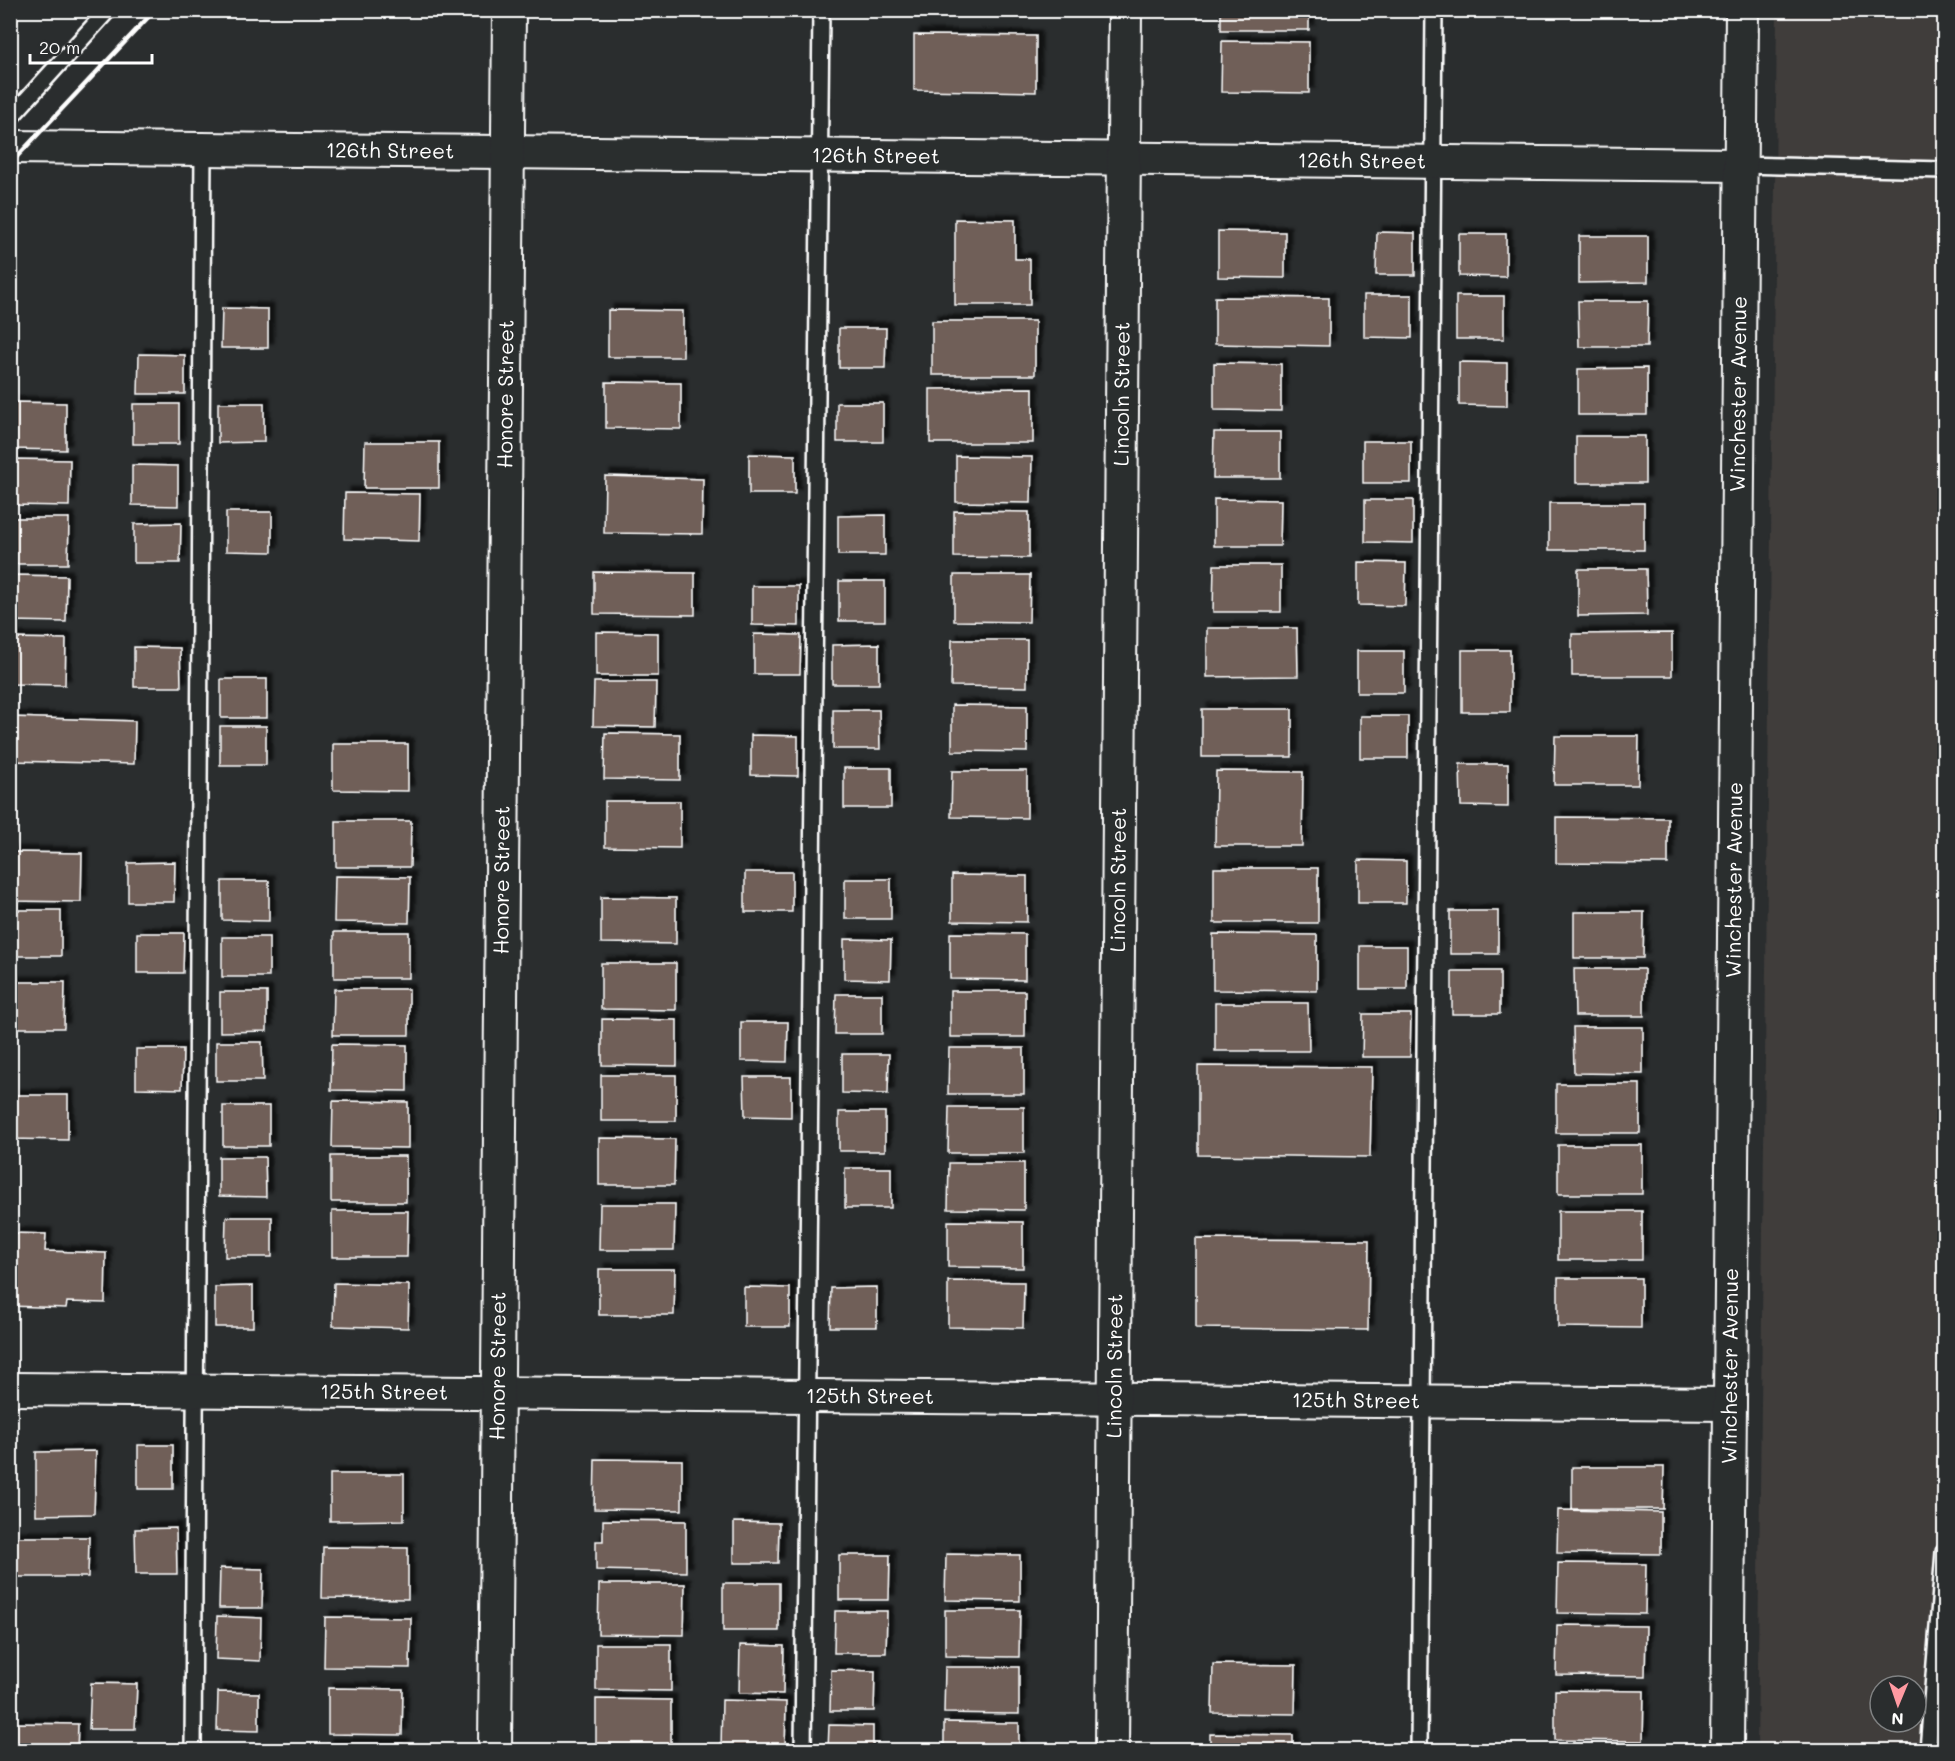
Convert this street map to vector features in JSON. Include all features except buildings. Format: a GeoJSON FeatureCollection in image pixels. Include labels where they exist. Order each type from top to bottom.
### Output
{"type":"FeatureCollection","features":[{"type":"Feature","properties":{"kind":"street","name":"Honore Street"},"geometry":{"type":"LineString","coordinates":[[495,1750],[509,10]]}},
{"type":"Feature","properties":{"kind":"street","name":"Lincoln Street"},"geometry":{"type":"LineString","coordinates":[[1112,1750],[1125,10]]}},
{"type":"Feature","properties":{"kind":"street","name":"Winchester Avenue"},"geometry":{"type":"LineString","coordinates":[[1726,1750],[1742,10]]}},
{"type":"Feature","properties":{"kind":"street","name":"126th Street"},"geometry":{"type":"LineString","coordinates":[[10,147],[1740,165]]}},
{"type":"Feature","properties":{"kind":"street","name":"125th Street"},"geometry":{"type":"LineString","coordinates":[[10,1389],[1730,1404]]}},
{"type":"Feature","properties":{"kind":"lane"},"geometry":{"type":"LineString","coordinates":[[10,118],[108,10]]}},
{"type":"Feature","properties":{"kind":"lane"},"geometry":{"type":"LineString","coordinates":[[802,1750],[821,10]]}},
{"type":"Feature","properties":{"kind":"lane"},"geometry":{"type":"LineString","coordinates":[[1419,1750],[1434,10]]}},
{"type":"Feature","properties":{"kind":"lane"},"geometry":{"type":"LineString","coordinates":[[193,1750],[203,149]]}},
{"type":"Feature","properties":{"kind":"lane"},"geometry":{"type":"LineString","coordinates":[[1740,165],[1944,170]]}},
{"type":"Feature","properties":{"kind":"lane"},"geometry":{"type":"LineString","coordinates":[[1928,1750],[1944,1552]]}},
{"type":"Feature","properties":{"kind":"shaded area"},"geometry":{"type":"Polygon","coordinates":[[[1777,11],[1944,11],[1944,1750],[1757,1750],[1777,11]]]}},
{"type":"Feature","properties":{"kind":"railway"},"geometry":{"type":"LineString","coordinates":[[10,164],[155,10]]}}]}
